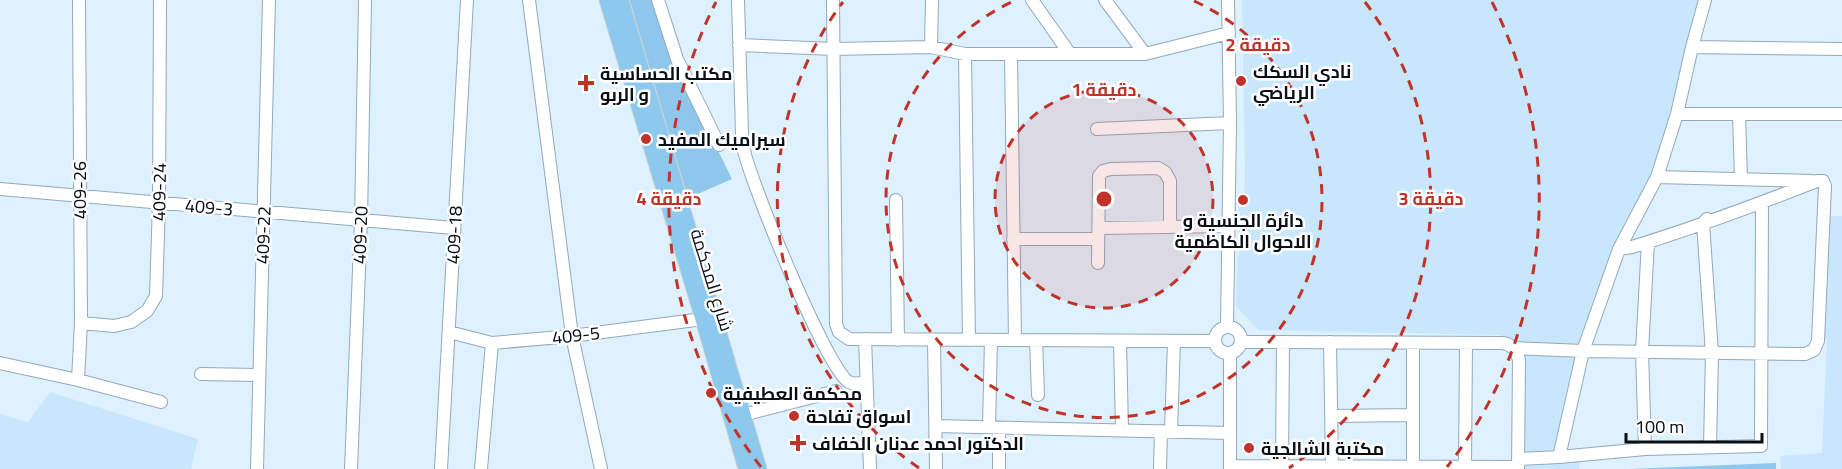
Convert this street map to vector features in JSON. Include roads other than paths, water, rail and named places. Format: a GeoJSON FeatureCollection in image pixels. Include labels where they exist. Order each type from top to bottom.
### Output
{"type":"FeatureCollection","features":[{"type":"Feature","properties":{"kind":"main road","name":"شارع المحكمة"},"geometry":{"type":"LineString","coordinates":[[607,0],[746,469]]}},
{"type":"Feature","properties":{"kind":"main road","name":"شارع المحكمة"},"geometry":{"type":"LineString","coordinates":[[621,0],[759,469]]}},
{"type":"Feature","properties":{"kind":"street","name":"409-26"},"geometry":{"type":"LineString","coordinates":[[78,380],[81,323],[79,0]]}},
{"type":"Feature","properties":{"kind":"street","name":"409-24"},"geometry":{"type":"LineString","coordinates":[[81,323],[114,326],[130,322],[147,311],[156,296],[160,0]]}},
{"type":"Feature","properties":{"kind":"street","name":"409-22"},"geometry":{"type":"LineString","coordinates":[[256,469],[269,0]]}},
{"type":"Feature","properties":{"kind":"street","name":"409-20"},"geometry":{"type":"LineString","coordinates":[[351,469],[361,220],[365,0]]}},
{"type":"Feature","properties":{"kind":"street","name":"409-18"},"geometry":{"type":"LineString","coordinates":[[441,469],[467,0]]}},
{"type":"Feature","properties":{"kind":"street"},"geometry":{"type":"LineString","coordinates":[[529,0],[572,336],[601,469]]}},
{"type":"Feature","properties":{"kind":"street"},"geometry":{"type":"LineString","coordinates":[[658,0],[677,59],[719,145]]}},
{"type":"Feature","properties":{"kind":"street"},"geometry":{"type":"LineString","coordinates":[[738,0],[743,147],[758,195],[813,324],[840,374],[848,382],[856,384],[867,381]]}},
{"type":"Feature","properties":{"kind":"street"},"geometry":{"type":"LineString","coordinates":[[833,0],[836,324],[839,332],[849,339],[1214,341]]}},
{"type":"Feature","properties":{"kind":"street"},"geometry":{"type":"LineString","coordinates":[[931,47],[932,0]]}},
{"type":"Feature","properties":{"kind":"street"},"geometry":{"type":"LineString","coordinates":[[1032,0],[1070,54]]}},
{"type":"Feature","properties":{"kind":"street"},"geometry":{"type":"LineString","coordinates":[[1105,0],[1145,54]]}},
{"type":"Feature","properties":{"kind":"street"},"geometry":{"type":"LineString","coordinates":[[1559,457],[1583,351],[1619,249],[1657,177],[1677,114],[1705,0]]}},
{"type":"Feature","properties":{"kind":"street"},"geometry":{"type":"LineString","coordinates":[[1227,2],[1230,123],[1227,327]]}},
{"type":"Feature","properties":{"kind":"street"},"geometry":{"type":"LineString","coordinates":[[739,45],[833,49],[931,47],[965,54],[1145,54],[1229,33]]}},
{"type":"Feature","properties":{"kind":"street"},"geometry":{"type":"LineString","coordinates":[[1692,47],[1842,49]]}},
{"type":"Feature","properties":{"kind":"street"},"geometry":{"type":"LineString","coordinates":[[965,54],[969,340]]}},
{"type":"Feature","properties":{"kind":"street"},"geometry":{"type":"LineString","coordinates":[[1011,54],[1015,340]]}},
{"type":"Feature","properties":{"kind":"street"},"geometry":{"type":"LineString","coordinates":[[1677,114],[1842,114]]}},
{"type":"Feature","properties":{"kind":"street"},"geometry":{"type":"LineString","coordinates":[[1739,114],[1741,179]]}},
{"type":"Feature","properties":{"kind":"street"},"geometry":{"type":"LineString","coordinates":[[1097,129],[1230,123]]}},
{"type":"Feature","properties":{"kind":"street"},"geometry":{"type":"LineString","coordinates":[[1098,263],[1099,176],[1103,171],[1158,168],[1165,172],[1170,181],[1170,226]]}},
{"type":"Feature","properties":{"kind":"street"},"geometry":{"type":"LineString","coordinates":[[1513,348],[1762,354],[1805,354],[1814,350],[1818,341],[1826,186],[1823,182],[1657,177]]}},
{"type":"Feature","properties":{"kind":"street"},"geometry":{"type":"LineString","coordinates":[[1619,249],[1648,242],[1762,203],[1817,181]]}},
{"type":"Feature","properties":{"kind":"street","name":"409-3"},"geometry":{"type":"LineString","coordinates":[[0,189],[454,228]]}},
{"type":"Feature","properties":{"kind":"street"},"geometry":{"type":"LineString","coordinates":[[896,201],[898,340]]}},
{"type":"Feature","properties":{"kind":"street"},"geometry":{"type":"LineString","coordinates":[[1230,354],[1230,467],[1391,468],[1413,466],[1441,468],[1519,465],[1559,457],[1645,449],[1761,446],[1762,203]]}},
{"type":"Feature","properties":{"kind":"street"},"geometry":{"type":"LineString","coordinates":[[1705,221],[1712,353],[1710,447]]}},
{"type":"Feature","properties":{"kind":"street"},"geometry":{"type":"LineString","coordinates":[[1013,239],[1170,226],[1228,226]]}},
{"type":"Feature","properties":{"kind":"street"},"geometry":{"type":"LineString","coordinates":[[1645,449],[1642,351],[1648,242]]}},
{"type":"Feature","properties":{"kind":"street","name":"409-5"},"geometry":{"type":"LineString","coordinates":[[449,332],[492,343],[572,336],[703,319]]}},
{"type":"Feature","properties":{"kind":"street"},"geometry":{"type":"LineString","coordinates":[[1227,327],[1238,332],[1241,342],[1237,350],[1230,354],[1219,351],[1214,341],[1218,331],[1227,327]]}},
{"type":"Feature","properties":{"kind":"street"},"geometry":{"type":"LineString","coordinates":[[821,339],[839,332]]}},
{"type":"Feature","properties":{"kind":"street"},"geometry":{"type":"LineString","coordinates":[[865,339],[870,469]]}},
{"type":"Feature","properties":{"kind":"street"},"geometry":{"type":"LineString","coordinates":[[934,340],[936,469]]}},
{"type":"Feature","properties":{"kind":"street"},"geometry":{"type":"LineString","coordinates":[[991,340],[994,427],[999,469]]}},
{"type":"Feature","properties":{"kind":"street"},"geometry":{"type":"LineString","coordinates":[[1036,340],[1038,395]]}},
{"type":"Feature","properties":{"kind":"street"},"geometry":{"type":"LineString","coordinates":[[1120,341],[1122,430]]}},
{"type":"Feature","properties":{"kind":"street"},"geometry":{"type":"LineString","coordinates":[[1160,469],[1166,431],[1174,341]]}},
{"type":"Feature","properties":{"kind":"street"},"geometry":{"type":"LineString","coordinates":[[1241,342],[1506,344],[1517,353],[1519,361],[1519,465]]}},
{"type":"Feature","properties":{"kind":"street"},"geometry":{"type":"LineString","coordinates":[[1282,466],[1283,342]]}},
{"type":"Feature","properties":{"kind":"street"},"geometry":{"type":"LineString","coordinates":[[1330,342],[1332,466]]}},
{"type":"Feature","properties":{"kind":"street"},"geometry":{"type":"LineString","coordinates":[[481,469],[492,343]]}},
{"type":"Feature","properties":{"kind":"street"},"geometry":{"type":"LineString","coordinates":[[1413,343],[1413,466]]}},
{"type":"Feature","properties":{"kind":"street"},"geometry":{"type":"LineString","coordinates":[[1465,466],[1466,343]]}},
{"type":"Feature","properties":{"kind":"street"},"geometry":{"type":"LineString","coordinates":[[0,363],[78,380],[161,402]]}},
{"type":"Feature","properties":{"kind":"street"},"geometry":{"type":"LineString","coordinates":[[201,374],[259,375]]}},
{"type":"Feature","properties":{"kind":"street"},"geometry":{"type":"LineString","coordinates":[[743,415],[836,391]]}},
{"type":"Feature","properties":{"kind":"street"},"geometry":{"type":"LineString","coordinates":[[1331,416],[1413,415]]}},
{"type":"Feature","properties":{"kind":"street"},"geometry":{"type":"LineString","coordinates":[[936,426],[1230,433]]}},
{"type":"Feature","properties":{"kind":"place","name":"نادي السكك الرياضي"},"geometry":{"type":"Point","coordinates":[1241,81]}},
{"type":"Feature","properties":{"kind":"place","name":"مكتب الحساسية و الربو"},"geometry":{"type":"Point","coordinates":[586,83]}},
{"type":"Feature","properties":{"kind":"place","name":"سيراميك المفيد"},"geometry":{"type":"Point","coordinates":[646,139]}},
{"type":"Feature","properties":{"kind":"place","name":"دائرة الجنسية و الاحوال الكاظمية"},"geometry":{"type":"Point","coordinates":[1243,200]}},
{"type":"Feature","properties":{"kind":"place","name":"محكمة العطيفية"},"geometry":{"type":"Point","coordinates":[711,393]}},
{"type":"Feature","properties":{"kind":"place","name":"اسواق تفاحة"},"geometry":{"type":"Point","coordinates":[794,416]}},
{"type":"Feature","properties":{"kind":"place","name":"الدكتور احمد عدنان الخفاف"},"geometry":{"type":"Point","coordinates":[798,443]}},
{"type":"Feature","properties":{"kind":"place","name":"مكتبة الشالجية"},"geometry":{"type":"Point","coordinates":[1249,448]}}]}
